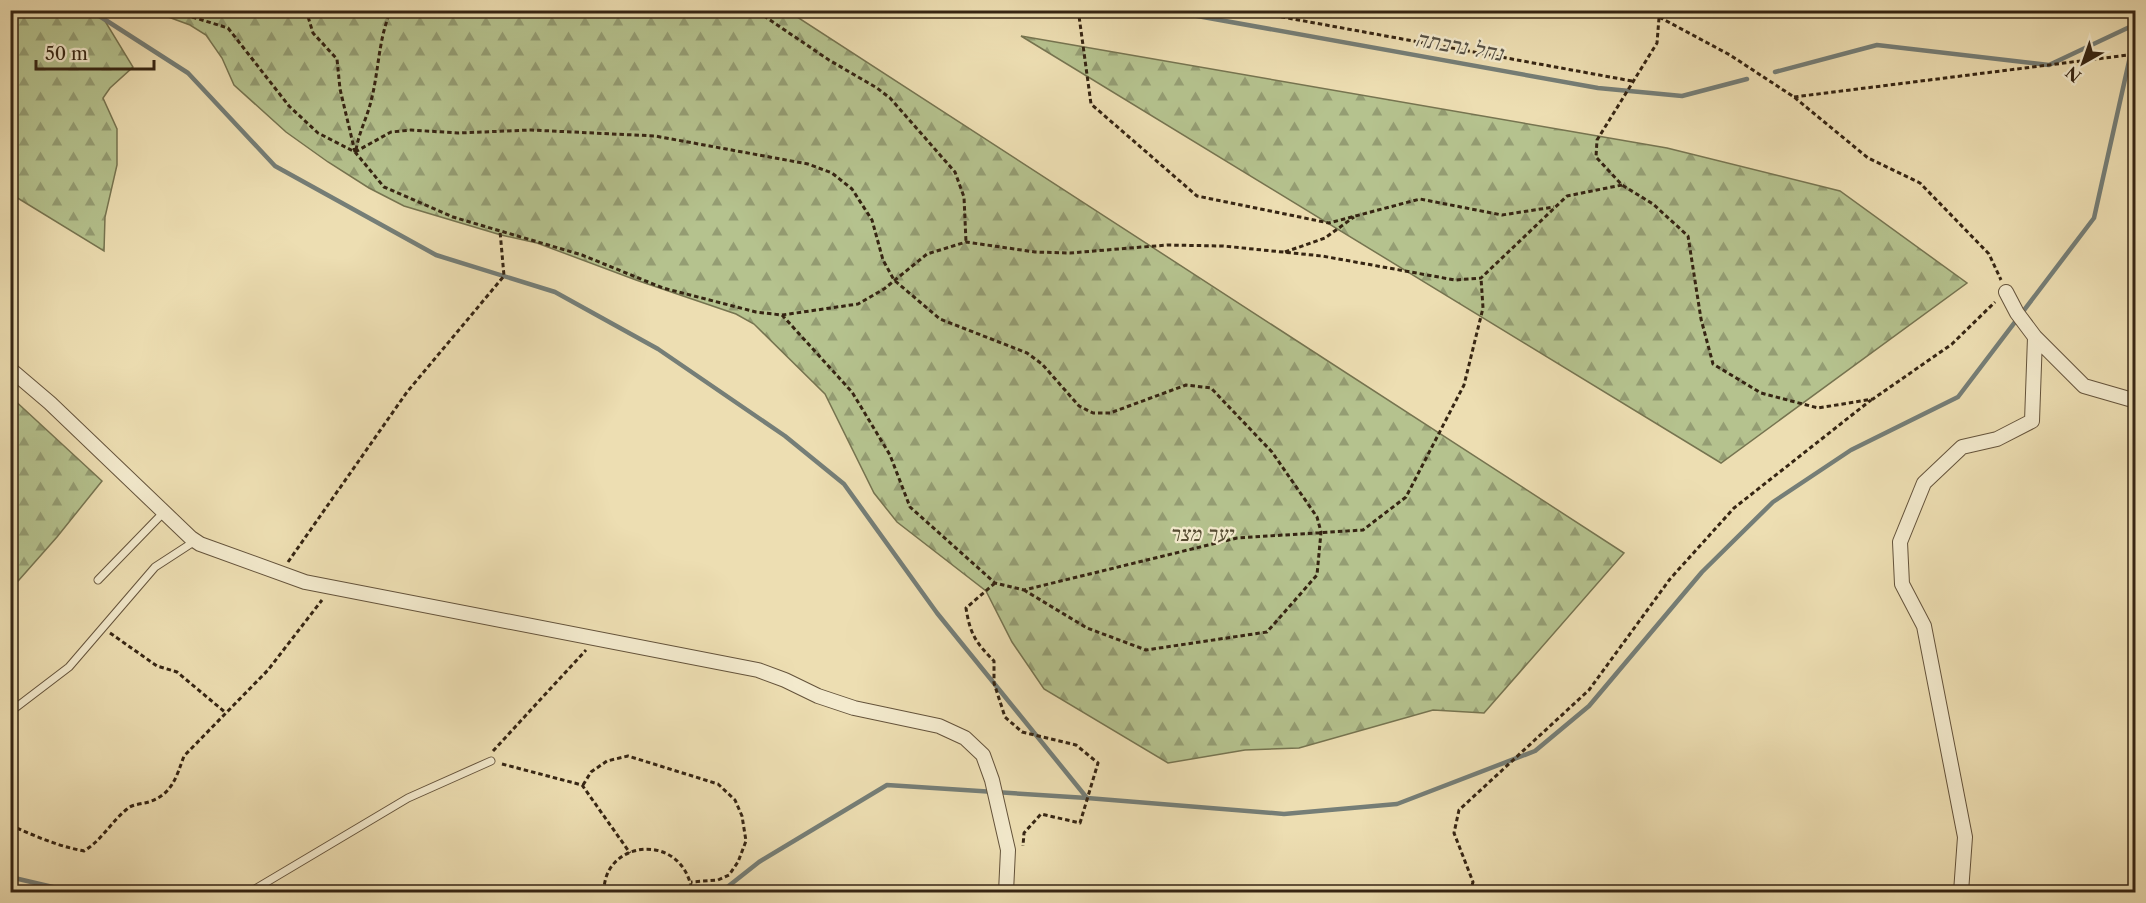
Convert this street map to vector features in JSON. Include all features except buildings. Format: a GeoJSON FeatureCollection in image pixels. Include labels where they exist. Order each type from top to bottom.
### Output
{"type":"FeatureCollection","features":[{"type":"Feature","properties":{"kind":"street"},"geometry":{"type":"LineString","coordinates":[[2006,292],[2017,314],[2035,337],[2084,386],[2136,401]]}},
{"type":"Feature","properties":{"kind":"street"},"geometry":{"type":"LineString","coordinates":[[1961,892],[1965,837],[1924,626],[1902,584],[1900,542],[1924,483],[1962,447],[1997,439],[2032,421],[2035,337]]}},
{"type":"Feature","properties":{"kind":"street"},"geometry":{"type":"LineString","coordinates":[[10,369],[50,403],[195,541],[305,582],[758,670],[818,696],[854,708],[939,726],[965,738],[982,755],[992,780],[1008,850],[1006,892]]}},
{"type":"Feature","properties":{"kind":"lane"},"geometry":{"type":"LineString","coordinates":[[98,580],[164,513]]}},
{"type":"Feature","properties":{"kind":"lane"},"geometry":{"type":"LineString","coordinates":[[10,712],[69,667],[155,567],[195,541]]}},
{"type":"Feature","properties":{"kind":"lane"},"geometry":{"type":"LineString","coordinates":[[250,892],[408,798],[491,761]]}},
{"type":"Feature","properties":{"kind":"path"},"geometry":{"type":"LineString","coordinates":[[163,10],[228,28],[289,106],[318,133],[355,152],[384,187],[453,217],[582,255],[663,288],[756,312],[782,315],[858,304],[884,289],[927,254],[966,242],[1035,252],[1070,253],[1167,245],[1223,246],[1322,256],[1455,279],[1481,278],[1567,196],[1622,185]]}},
{"type":"Feature","properties":{"kind":"path"},"geometry":{"type":"LineString","coordinates":[[306,10],[313,33],[337,59],[340,89],[355,152]]}},
{"type":"Feature","properties":{"kind":"path"},"geometry":{"type":"LineString","coordinates":[[355,152],[360,129],[371,102],[382,35],[391,10]]}},
{"type":"Feature","properties":{"kind":"path"},"geometry":{"type":"LineString","coordinates":[[750,10],[761,14],[890,98],[954,172],[964,197],[966,242]]}},
{"type":"Feature","properties":{"kind":"path"},"geometry":{"type":"LineString","coordinates":[[1081,10],[1079,16],[1091,104],[1197,196],[1329,223],[1420,199],[1502,215],[1556,207]]}},
{"type":"Feature","properties":{"kind":"path"},"geometry":{"type":"LineString","coordinates":[[1245,10],[1633,81]]}},
{"type":"Feature","properties":{"kind":"path"},"geometry":{"type":"LineString","coordinates":[[1470,892],[1473,882],[1454,833],[1459,810],[1589,690],[1670,579],[1734,508],[1873,399],[1952,344],[2006,292],[1989,254],[1920,183],[1868,158],[1794,97],[1730,55],[1646,10]]}},
{"type":"Feature","properties":{"kind":"path"},"geometry":{"type":"LineString","coordinates":[[1659,18],[1657,43],[1597,140],[1596,157],[1622,185],[1653,204],[1688,236],[1701,320],[1713,364],[1761,393],[1818,408],[1873,399]]}},
{"type":"Feature","properties":{"kind":"path"},"geometry":{"type":"LineString","coordinates":[[1794,97],[2136,54]]}},
{"type":"Feature","properties":{"kind":"path"},"geometry":{"type":"LineString","coordinates":[[355,152],[391,132],[411,130],[458,133],[531,130],[655,136],[808,164],[832,173],[852,189],[872,220],[883,260],[894,280],[940,319],[1027,353],[1042,364],[1078,406],[1093,413],[1110,413],[1186,385],[1211,388],[1272,452],[1317,517],[1321,532],[1317,575],[1267,632],[1146,650],[1087,628],[1024,590],[995,583],[910,507],[890,455],[852,392],[782,315]]}},
{"type":"Feature","properties":{"kind":"path"},"geometry":{"type":"LineString","coordinates":[[1284,252],[1325,238],[1355,216]]}},
{"type":"Feature","properties":{"kind":"path"},"geometry":{"type":"LineString","coordinates":[[305,582],[288,561],[407,392],[504,276],[500,231]]}},
{"type":"Feature","properties":{"kind":"path"},"geometry":{"type":"LineString","coordinates":[[1024,590],[1237,538],[1363,530],[1406,497],[1464,385],[1483,308],[1481,278]]}},
{"type":"Feature","properties":{"kind":"path"},"geometry":{"type":"LineString","coordinates":[[995,583],[966,608],[969,628],[983,650],[994,661],[994,683],[1005,717],[1022,732],[1076,746],[1098,763],[1080,823],[1041,814],[1024,833],[1023,852]]}},
{"type":"Feature","properties":{"kind":"path"},"geometry":{"type":"LineString","coordinates":[[10,825],[43,840],[84,851],[96,844],[129,806],[148,802],[166,794],[177,775],[184,756],[268,670],[333,587]]}},
{"type":"Feature","properties":{"kind":"path"},"geometry":{"type":"LineString","coordinates":[[104,628],[157,666],[177,672],[226,713]]}},
{"type":"Feature","properties":{"kind":"path"},"geometry":{"type":"LineString","coordinates":[[597,638],[494,749],[491,761],[582,785],[630,853]]}},
{"type":"Feature","properties":{"kind":"path"},"geometry":{"type":"LineString","coordinates":[[582,785],[591,771],[607,761],[628,756],[718,784],[735,800],[742,816],[746,841],[738,862],[729,875],[718,880],[691,882]]}},
{"type":"Feature","properties":{"kind":"path"},"geometry":{"type":"LineString","coordinates":[[604,892],[607,875],[614,865],[630,853],[646,849],[658,850],[679,862],[691,882],[692,892]]}},
{"type":"Feature","properties":{"kind":"green space"},"geometry":{"type":"Polygon","coordinates":[[[10,11],[94,11],[105,21],[133,67],[110,88],[103,98],[117,129],[117,165],[105,217],[104,251],[11,194],[10,11]]]}},
{"type":"Feature","properties":{"kind":"green space","name":"יער מצר"},"geometry":{"type":"Polygon","coordinates":[[[152,11],[788,11],[1624,553],[1484,713],[1433,710],[1299,748],[1245,750],[1168,763],[1044,689],[1012,642],[986,591],[897,522],[874,493],[825,394],[754,324],[736,314],[537,243],[501,235],[404,206],[369,188],[286,132],[234,85],[222,58],[206,35],[190,25],[152,11]]]}},
{"type":"Feature","properties":{"kind":"green space"},"geometry":{"type":"Polygon","coordinates":[[[1021,36],[1667,148],[1840,191],[1967,283],[1721,463],[1021,36]]]}},
{"type":"Feature","properties":{"kind":"green space"},"geometry":{"type":"Polygon","coordinates":[[[11,397],[102,481],[11,589],[11,397]]]}},
{"type":"Feature","properties":{"kind":"waterway"},"geometry":{"type":"LineString","coordinates":[[90,10],[188,73],[275,166],[436,255],[555,292],[658,349],[785,436],[844,484],[937,613],[1087,798]]}},
{"type":"Feature","properties":{"kind":"waterway","name":"נחל נרבתה"},"geometry":{"type":"LineString","coordinates":[[1164,10],[1598,88],[1682,96],[1747,79]]}},
{"type":"Feature","properties":{"kind":"waterway","name":"נחל נרבתה"},"geometry":{"type":"LineString","coordinates":[[1775,72],[1877,45],[2049,65],[2136,24]]}},
{"type":"Feature","properties":{"kind":"waterway"},"geometry":{"type":"LineString","coordinates":[[721,892],[759,862],[887,785],[1284,814],[1397,804],[1535,751],[1589,706],[1702,572],[1773,502],[1851,450],[1958,397],[2094,218],[2136,30]]}},
{"type":"Feature","properties":{"kind":"waterway"},"geometry":{"type":"LineString","coordinates":[[10,877],[74,892]]}}]}
